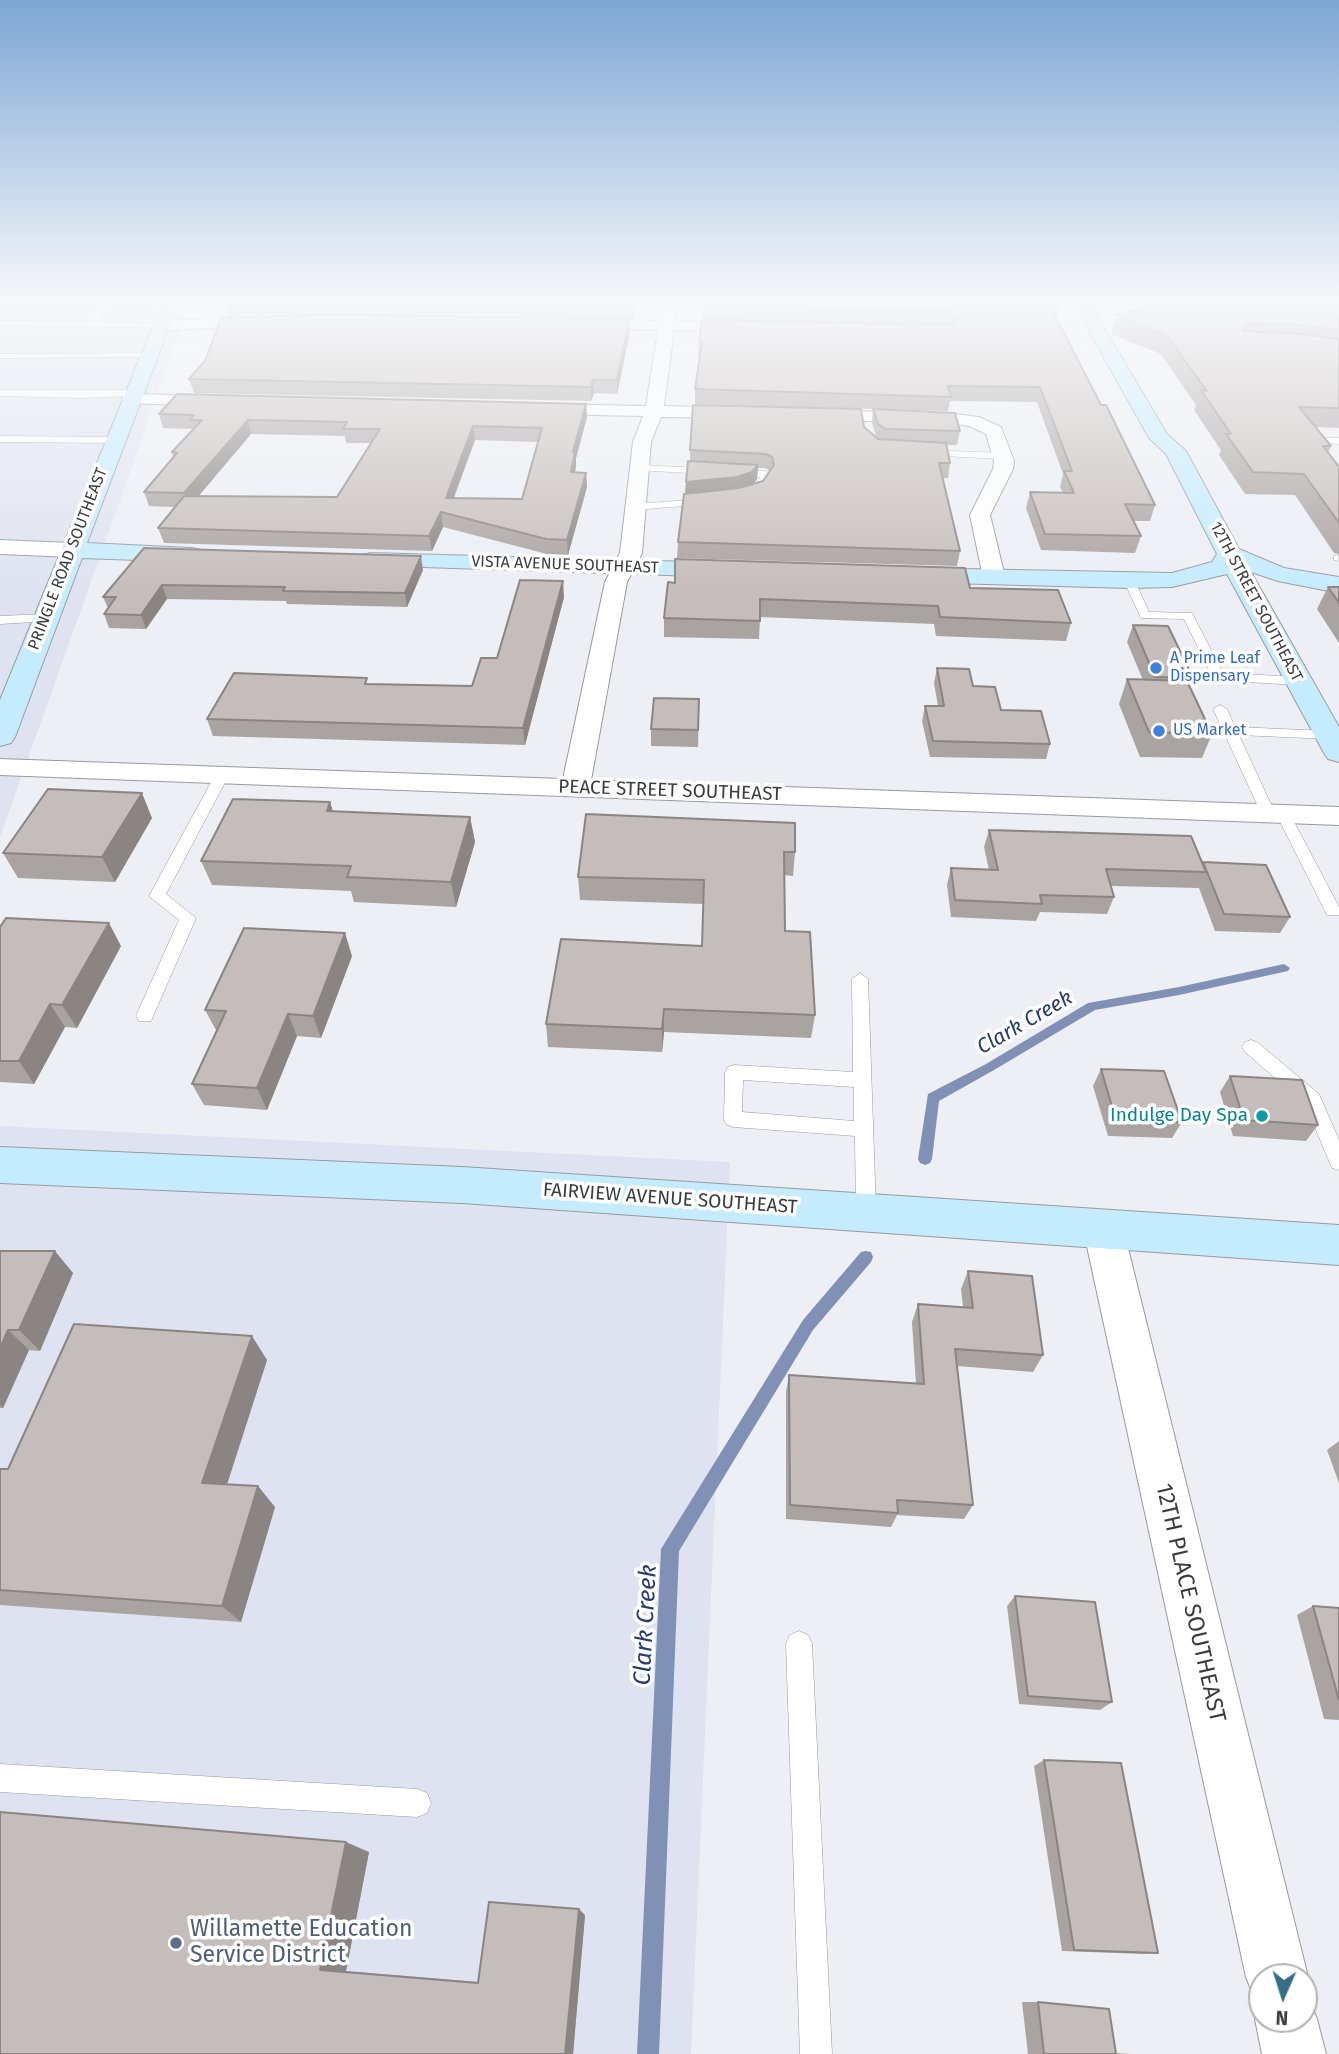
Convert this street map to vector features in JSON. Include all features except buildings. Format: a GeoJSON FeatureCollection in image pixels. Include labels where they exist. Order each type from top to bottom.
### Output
{"type":"FeatureCollection","features":[{"type":"Feature","properties":{"kind":"street","name":"PRINGLE ROAD SOUTHEAST"},"geometry":{"type":"LineString","coordinates":[[0,737],[131,400]]}},
{"type":"Feature","properties":{"kind":"street"},"geometry":{"type":"LineString","coordinates":[[202,400],[241,402]]}},
{"type":"Feature","properties":{"kind":"street"},"geometry":{"type":"LineString","coordinates":[[575,788],[615,582],[631,553],[642,442],[654,412],[656,400]]}},
{"type":"Feature","properties":{"kind":"street","name":"12TH STREET SOUTHEAST"},"geometry":{"type":"LineString","coordinates":[[1137,400],[1159,438],[1175,451],[1261,614],[1334,744]]}},
{"type":"Feature","properties":{"kind":"street","name":"12TH STREET SOUTHEAST"},"geometry":{"type":"LineString","coordinates":[[1156,400],[1180,439],[1175,451]]}},
{"type":"Feature","properties":{"kind":"street"},"geometry":{"type":"LineString","coordinates":[[516,408],[761,414]]}},
{"type":"Feature","properties":{"kind":"street"},"geometry":{"type":"LineString","coordinates":[[800,415],[865,422],[974,421],[994,430],[1003,469],[979,515],[994,577]]}},
{"type":"Feature","properties":{"kind":"street"},"geometry":{"type":"LineString","coordinates":[[0,547],[214,556]]}},
{"type":"Feature","properties":{"kind":"street"},"geometry":{"type":"LineString","coordinates":[[884,574],[1130,581],[1199,576],[1220,567],[1229,554],[1278,574],[1339,586]]}},
{"type":"Feature","properties":{"kind":"street","name":"VISTA AVENUE SOUTHEAST"},"geometry":{"type":"LineString","coordinates":[[353,560],[747,570]]}},
{"type":"Feature","properties":{"kind":"street"},"geometry":{"type":"LineString","coordinates":[[1130,581],[1223,598],[1261,614],[1262,599],[1275,593],[1339,586]]}},
{"type":"Feature","properties":{"kind":"street","name":"PEACE STREET SOUTHEAST"},"geometry":{"type":"LineString","coordinates":[[0,767],[1339,816]]}},
{"type":"Feature","properties":{"kind":"street","name":"FAIRVIEW AVENUE SOUTHEAST"},"geometry":{"type":"LineString","coordinates":[[0,1165],[462,1185],[1339,1245]]}},
{"type":"Feature","properties":{"kind":"street","name":"12TH PLACE SOUTHEAST"},"geometry":{"type":"LineString","coordinates":[[1103,1228],[1273,1963]]}},
{"type":"Feature","properties":{"kind":"street"},"geometry":{"type":"LineString","coordinates":[[1289,2033],[1294,2054]]}},
{"type":"Feature","properties":{"kind":"lane"},"geometry":{"type":"LineString","coordinates":[[0,439],[115,440]]}},
{"type":"Feature","properties":{"kind":"lane"},"geometry":{"type":"LineString","coordinates":[[1327,441],[1339,441]]}},
{"type":"Feature","properties":{"kind":"lane"},"geometry":{"type":"LineString","coordinates":[[919,453],[1002,456]]}},
{"type":"Feature","properties":{"kind":"lane"},"geometry":{"type":"LineString","coordinates":[[639,468],[765,474],[765,480],[757,491],[738,497]]}},
{"type":"Feature","properties":{"kind":"lane"},"geometry":{"type":"LineString","coordinates":[[635,507],[717,500]]}},
{"type":"Feature","properties":{"kind":"lane"},"geometry":{"type":"LineString","coordinates":[[1130,581],[1145,615],[1188,616],[1218,677],[1298,681]]}},
{"type":"Feature","properties":{"kind":"lane"},"geometry":{"type":"LineString","coordinates":[[0,620],[46,618]]}},
{"type":"Feature","properties":{"kind":"lane"},"geometry":{"type":"LineString","coordinates":[[1220,709],[1333,911]]}},
{"type":"Feature","properties":{"kind":"lane"},"geometry":{"type":"LineString","coordinates":[[1231,731],[1334,744]]}},
{"type":"Feature","properties":{"kind":"lane"},"geometry":{"type":"LineString","coordinates":[[145,1016],[188,919],[157,896],[222,775]]}},
{"type":"Feature","properties":{"kind":"lane"},"geometry":{"type":"LineString","coordinates":[[860,979],[866,1212]]}},
{"type":"Feature","properties":{"kind":"lane"},"geometry":{"type":"LineString","coordinates":[[1251,1047],[1312,1099],[1339,1163]]}},
{"type":"Feature","properties":{"kind":"lane"},"geometry":{"type":"LineString","coordinates":[[862,1080],[734,1072],[733,1119],[863,1129]]}},
{"type":"Feature","properties":{"kind":"lane"},"geometry":{"type":"LineString","coordinates":[[799,1644],[816,2054]]}},
{"type":"Feature","properties":{"kind":"lane"},"geometry":{"type":"LineString","coordinates":[[0,1778],[417,1803]]}},
{"type":"Feature","properties":{"kind":"shaded area"},"geometry":{"type":"Polygon","coordinates":[[[0,400],[156,400],[0,837],[0,400]]]}},
{"type":"Feature","properties":{"kind":"shaded area"},"geometry":{"type":"Polygon","coordinates":[[[0,1126],[730,1162],[691,2054],[0,2054],[0,1126]]]}},
{"type":"Feature","properties":{"kind":"waterway","name":"Clark Creek"},"geometry":{"type":"LineString","coordinates":[[925,1159],[933,1098],[1092,1006],[1179,991],[1284,968]]}},
{"type":"Feature","properties":{"kind":"waterway","name":"Clark Creek"},"geometry":{"type":"LineString","coordinates":[[648,2054],[670,1549],[808,1325],[866,1257]]}},
{"type":"Feature","properties":{"kind":"place","name":"A Prime Leaf Dispensary"},"geometry":{"type":"Point","coordinates":[1156,668]}},
{"type":"Feature","properties":{"kind":"place","name":"US Market"},"geometry":{"type":"Point","coordinates":[1159,731]}},
{"type":"Feature","properties":{"kind":"place","name":"Indulge Day Spa"},"geometry":{"type":"Point","coordinates":[1262,1116]}},
{"type":"Feature","properties":{"kind":"place","name":"Willamette Education Service District"},"geometry":{"type":"Point","coordinates":[176,1943]}}]}
